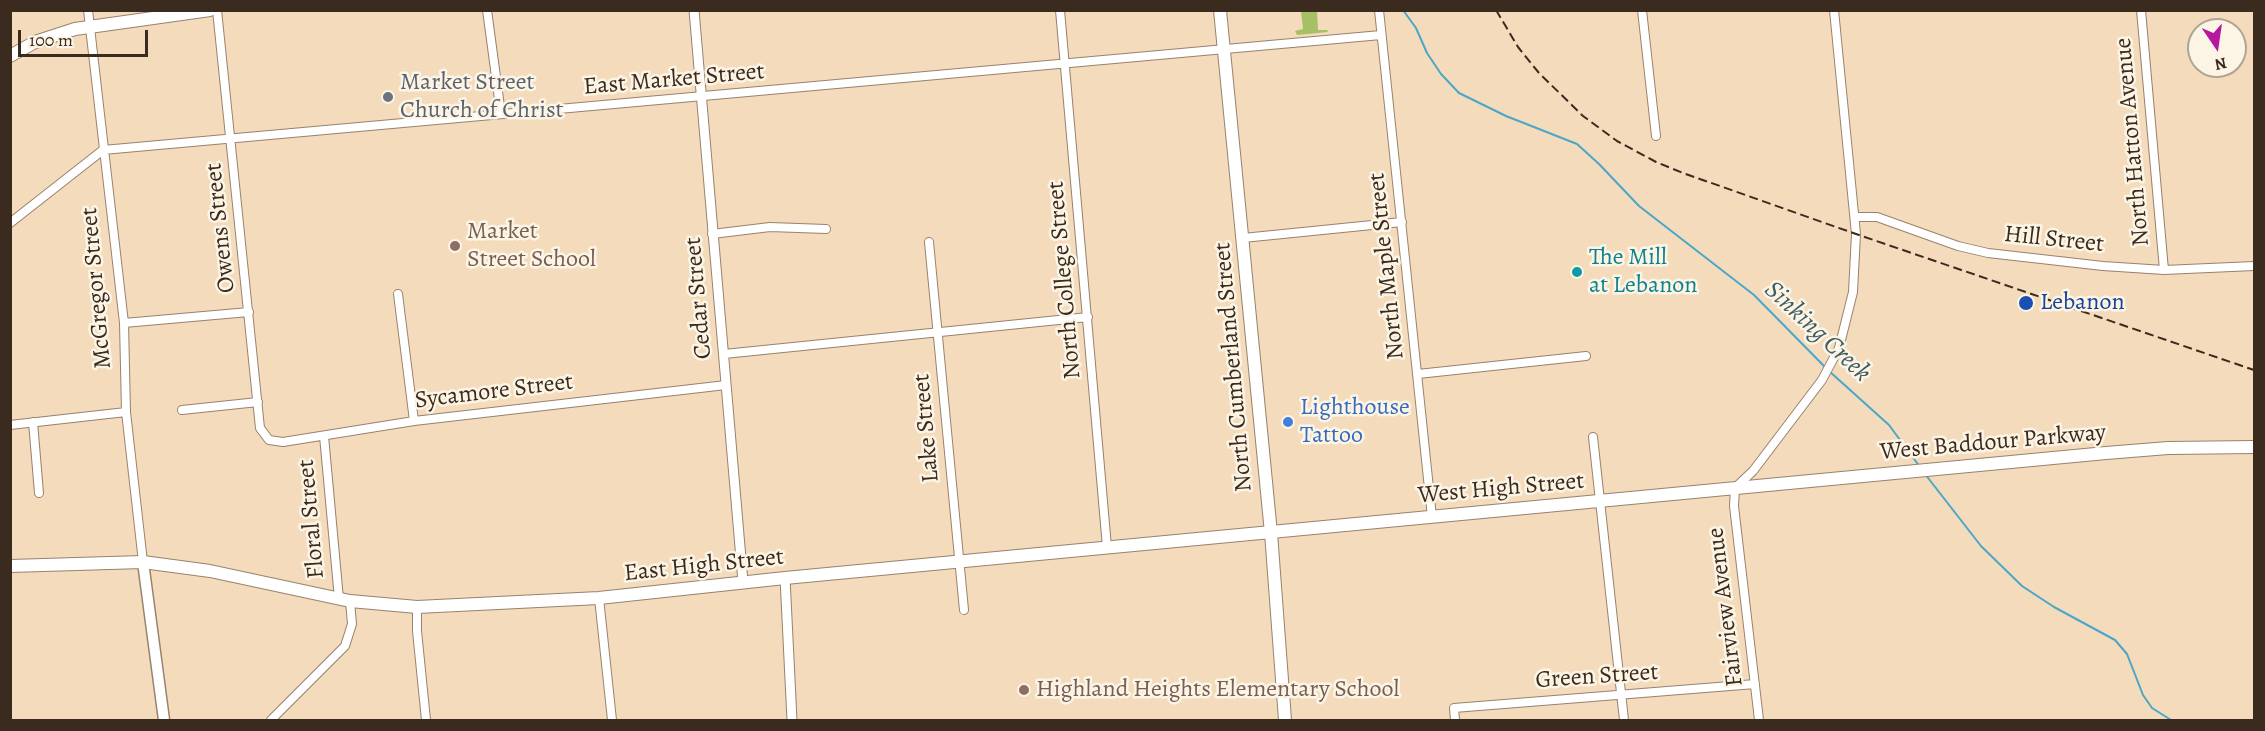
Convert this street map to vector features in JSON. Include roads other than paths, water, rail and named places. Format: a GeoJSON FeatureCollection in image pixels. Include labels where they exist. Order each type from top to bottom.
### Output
{"type":"FeatureCollection","features":[{"type":"Feature","properties":{"kind":"main road"},"geometry":{"type":"LineString","coordinates":[[10,56],[53,34],[91,26],[210,10]]}},
{"type":"Feature","properties":{"kind":"main road","name":"North Cumberland Street"},"geometry":{"type":"LineString","coordinates":[[1220,10],[1271,533],[1284,720]]}},
{"type":"Feature","properties":{"kind":"main road","name":"West Baddour Parkway"},"geometry":{"type":"LineString","coordinates":[[1735,488],[2168,448],[2254,447]]}},
{"type":"Feature","properties":{"kind":"main road","name":"West High Street"},"geometry":{"type":"LineString","coordinates":[[1271,533],[1735,488]]}},
{"type":"Feature","properties":{"kind":"main road","name":"East High Street"},"geometry":{"type":"LineString","coordinates":[[10,566],[143,562],[210,572],[344,600],[417,607],[599,598],[958,561],[1271,533]]}},
{"type":"Feature","properties":{"kind":"main road"},"geometry":{"type":"LineString","coordinates":[[143,562],[164,720]]}},
{"type":"Feature","properties":{"kind":"street","name":"McGregor Street"},"geometry":{"type":"LineString","coordinates":[[88,10],[124,323],[126,412],[143,562]]}},
{"type":"Feature","properties":{"kind":"street","name":"Owens Street"},"geometry":{"type":"LineString","coordinates":[[217,10],[260,428],[268,440]]}},
{"type":"Feature","properties":{"kind":"street"},"geometry":{"type":"LineString","coordinates":[[488,10],[501,114]]}},
{"type":"Feature","properties":{"kind":"street","name":"Cedar Street"},"geometry":{"type":"LineString","coordinates":[[694,10],[743,582]]}},
{"type":"Feature","properties":{"kind":"street","name":"North College Street"},"geometry":{"type":"LineString","coordinates":[[1060,10],[1107,547]]}},
{"type":"Feature","properties":{"kind":"street","name":"North Maple Street"},"geometry":{"type":"LineString","coordinates":[[1380,10],[1432,517]]}},
{"type":"Feature","properties":{"kind":"street"},"geometry":{"type":"LineString","coordinates":[[1642,10],[1656,136]]}},
{"type":"Feature","properties":{"kind":"street"},"geometry":{"type":"LineString","coordinates":[[1735,488],[1754,471],[1822,380],[1837,353],[1853,292],[1855,217],[1834,10]]}},
{"type":"Feature","properties":{"kind":"street","name":"North Hatton Avenue"},"geometry":{"type":"LineString","coordinates":[[2141,10],[2164,270]]}},
{"type":"Feature","properties":{"kind":"street","name":"East Market Street"},"geometry":{"type":"LineString","coordinates":[[103,150],[1381,35]]}},
{"type":"Feature","properties":{"kind":"street"},"geometry":{"type":"LineString","coordinates":[[10,223],[103,150]]}},
{"type":"Feature","properties":{"kind":"street","name":"Hill Street"},"geometry":{"type":"LineString","coordinates":[[1855,217],[1877,217],[1958,246],[1988,253],[2103,266],[2164,270],[2254,267]]}},
{"type":"Feature","properties":{"kind":"street"},"geometry":{"type":"LineString","coordinates":[[1243,238],[1402,222]]}},
{"type":"Feature","properties":{"kind":"street"},"geometry":{"type":"LineString","coordinates":[[712,234],[770,227],[826,229]]}},
{"type":"Feature","properties":{"kind":"street","name":"Lake Street"},"geometry":{"type":"LineString","coordinates":[[929,242],[964,610]]}},
{"type":"Feature","properties":{"kind":"street"},"geometry":{"type":"LineString","coordinates":[[399,294],[414,422]]}},
{"type":"Feature","properties":{"kind":"street"},"geometry":{"type":"LineString","coordinates":[[124,323],[249,312]]}},
{"type":"Feature","properties":{"kind":"street"},"geometry":{"type":"LineString","coordinates":[[724,354],[1088,317]]}},
{"type":"Feature","properties":{"kind":"street"},"geometry":{"type":"LineString","coordinates":[[1418,374],[1586,356]]}},
{"type":"Feature","properties":{"kind":"street","name":"Sycamore Street"},"geometry":{"type":"LineString","coordinates":[[268,440],[283,442],[414,422],[726,384]]}},
{"type":"Feature","properties":{"kind":"street"},"geometry":{"type":"LineString","coordinates":[[182,410],[258,402]]}},
{"type":"Feature","properties":{"kind":"street"},"geometry":{"type":"LineString","coordinates":[[10,425],[126,412]]}},
{"type":"Feature","properties":{"kind":"street"},"geometry":{"type":"LineString","coordinates":[[33,422],[39,493]]}},
{"type":"Feature","properties":{"kind":"street","name":"Floral Street"},"geometry":{"type":"LineString","coordinates":[[271,720],[345,646],[352,624],[344,600],[324,436]]}},
{"type":"Feature","properties":{"kind":"street"},"geometry":{"type":"LineString","coordinates":[[1593,437],[1624,720]]}},
{"type":"Feature","properties":{"kind":"street","name":"Fairview Avenue"},"geometry":{"type":"LineString","coordinates":[[1735,488],[1734,506],[1760,720]]}},
{"type":"Feature","properties":{"kind":"street"},"geometry":{"type":"LineString","coordinates":[[785,578],[792,720]]}},
{"type":"Feature","properties":{"kind":"street"},"geometry":{"type":"LineString","coordinates":[[599,598],[612,720]]}},
{"type":"Feature","properties":{"kind":"street"},"geometry":{"type":"LineString","coordinates":[[417,607],[417,631],[426,720]]}},
{"type":"Feature","properties":{"kind":"street","name":"Green Street"},"geometry":{"type":"LineString","coordinates":[[1455,720],[1454,708],[1755,684]]}},
{"type":"Feature","properties":{"kind":"waterway","name":"Sinking Creek"},"geometry":{"type":"LineString","coordinates":[[1403,10],[1416,28],[1427,53],[1441,74],[1459,93],[1506,116],[1577,144],[1639,206],[1754,295],[1825,367]]}},
{"type":"Feature","properties":{"kind":"waterway","name":"Sinking Creek"},"geometry":{"type":"LineString","coordinates":[[1829,371],[1889,425],[1920,467]]}},
{"type":"Feature","properties":{"kind":"waterway","name":"Sinking Creek"},"geometry":{"type":"LineString","coordinates":[[1925,474],[1981,546],[2022,586],[2054,607],[2115,640],[2127,654],[2143,695],[2152,708],[2171,720]]}},
{"type":"Feature","properties":{"kind":"railway"},"geometry":{"type":"LineString","coordinates":[[1496,10],[1518,47],[1539,73],[1583,116],[1617,141],[1656,162],[1856,234],[2254,370]]}},
{"type":"Feature","properties":{"kind":"place","name":"Market Street Church of Christ"},"geometry":{"type":"Point","coordinates":[388,97]}},
{"type":"Feature","properties":{"kind":"place","name":"Market Street School"},"geometry":{"type":"Point","coordinates":[455,246]}},
{"type":"Feature","properties":{"kind":"place","name":"The Mill at Lebanon"},"geometry":{"type":"Point","coordinates":[1577,272]}},
{"type":"Feature","properties":{"kind":"place","name":"Lebanon"},"geometry":{"type":"Point","coordinates":[2026,303]}},
{"type":"Feature","properties":{"kind":"place","name":"Lighthouse Tattoo"},"geometry":{"type":"Point","coordinates":[1288,422]}},
{"type":"Feature","properties":{"kind":"place","name":"Highland Heights Elementary School"},"geometry":{"type":"Point","coordinates":[1024,690]}}]}
